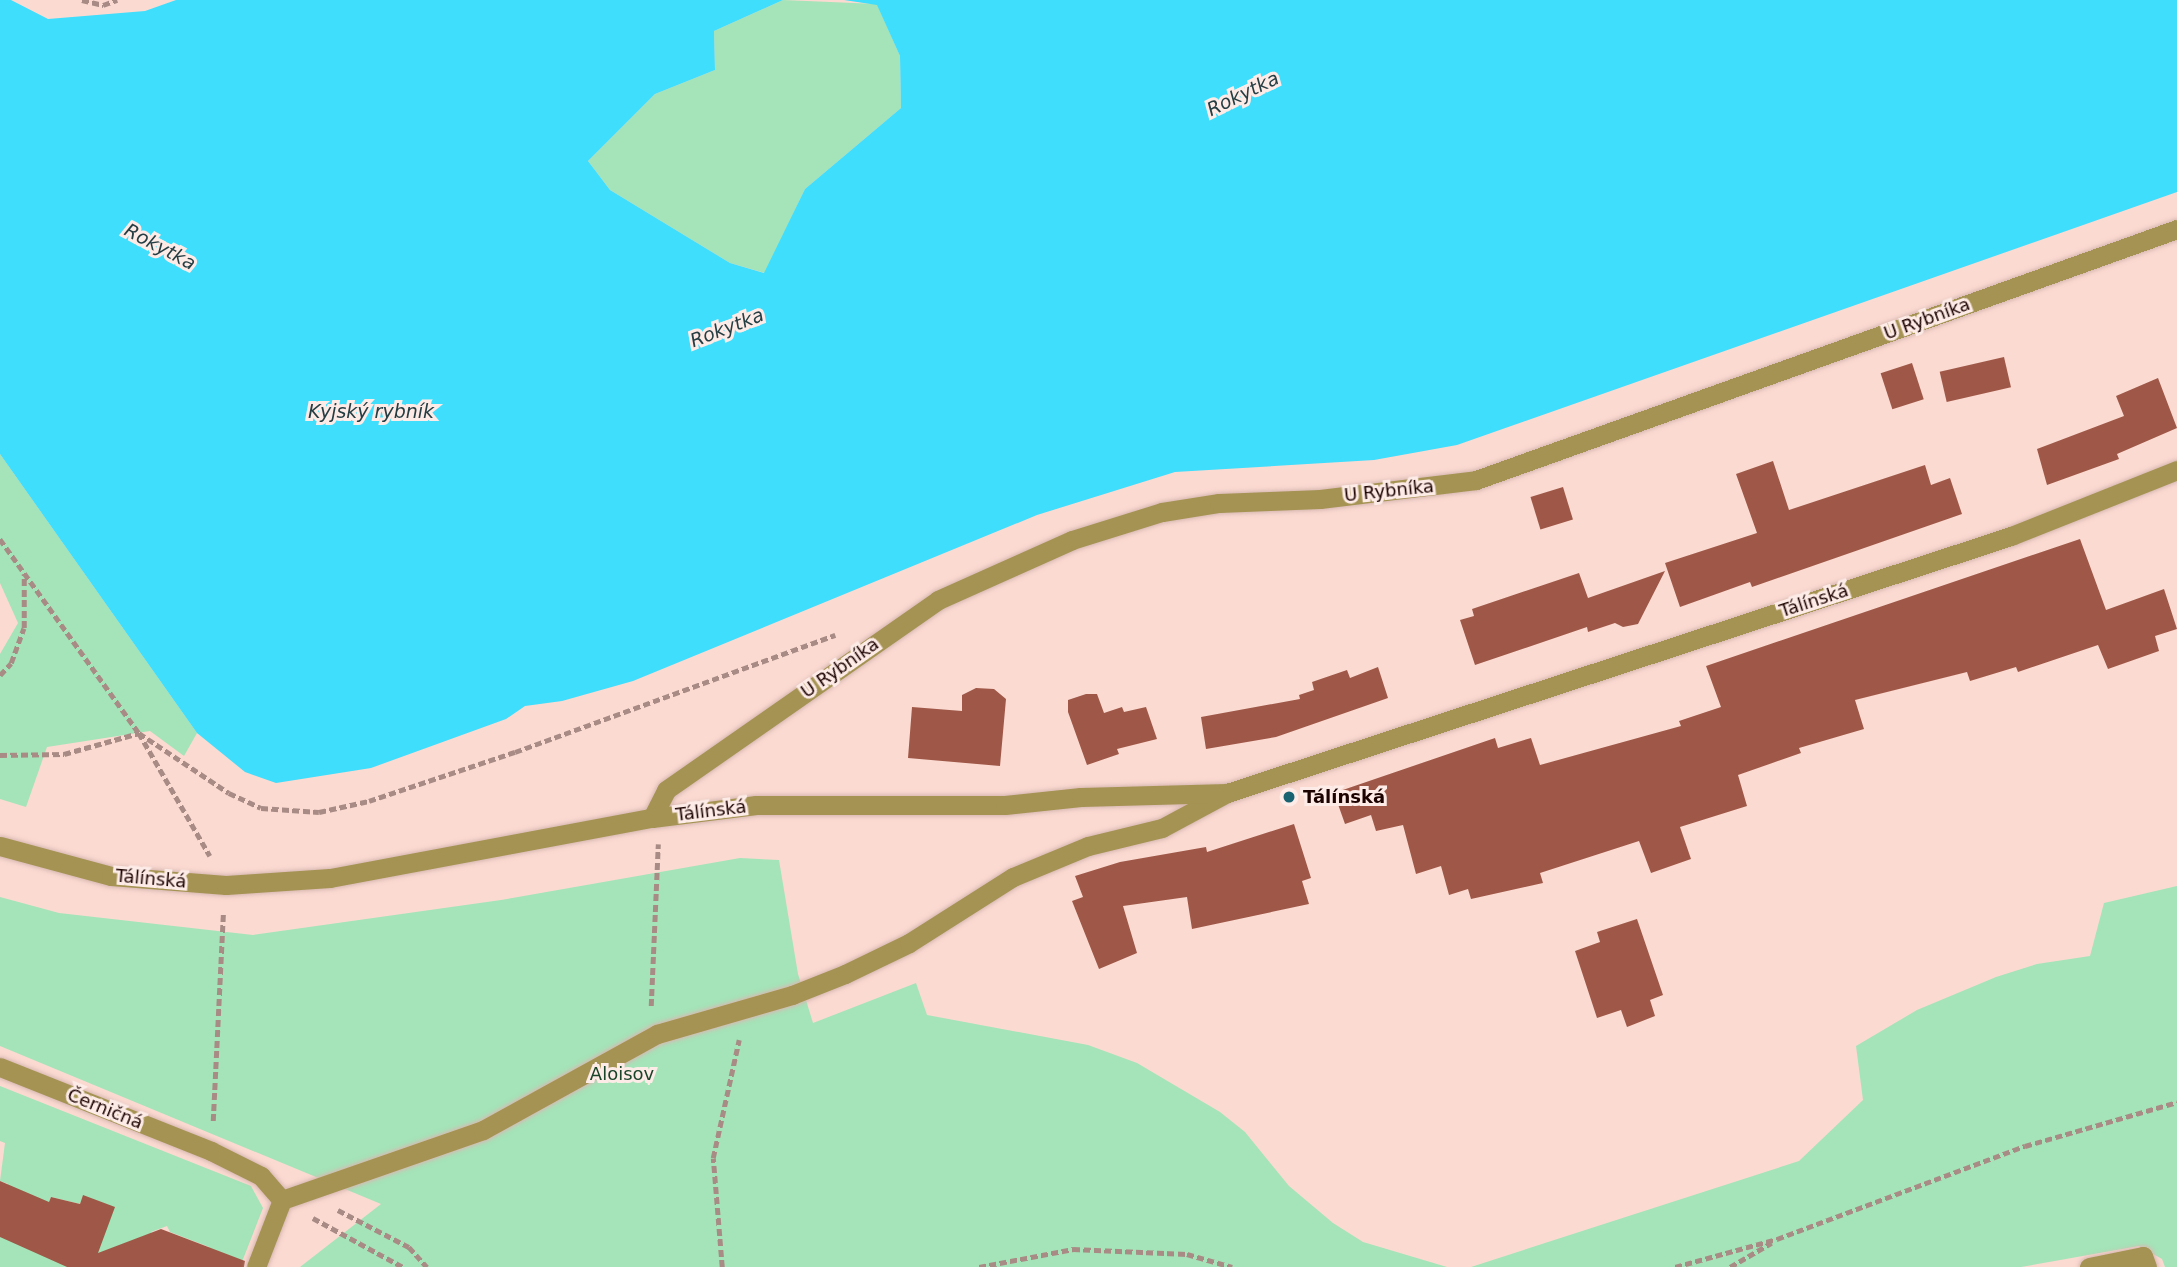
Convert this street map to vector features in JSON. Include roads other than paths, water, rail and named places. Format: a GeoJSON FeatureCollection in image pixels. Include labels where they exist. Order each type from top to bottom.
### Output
{"type":"FeatureCollection","features":[{"type":"Feature","properties":{"kind":"street","name":"U Rybníka"},"geometry":{"type":"LineString","coordinates":[[652,818],[666,790],[938,600],[1072,540],[1163,512],[1219,503],[1320,499],[1476,480],[2177,229]]}},
{"type":"Feature","properties":{"kind":"street","name":"Tálínská"},"geometry":{"type":"LineString","coordinates":[[0,846],[111,876],[226,885],[330,878],[652,818],[756,805],[1005,805],[1081,797],[1227,793],[2011,536],[2177,470]]}},
{"type":"Feature","properties":{"kind":"street"},"geometry":{"type":"LineString","coordinates":[[256,1267],[282,1200],[483,1130],[657,1034],[803,991],[909,943],[1013,877],[1088,846],[1162,828],[1227,793]]}},
{"type":"Feature","properties":{"kind":"street","name":"Černičná"},"geometry":{"type":"LineString","coordinates":[[0,1067],[211,1151],[261,1176],[282,1200]]}},
{"type":"Feature","properties":{"kind":"street"},"geometry":{"type":"LineString","coordinates":[[2088,1267],[2145,1262]]}},
{"type":"Feature","properties":{"kind":"water","name":"Kyjský rybník"},"geometry":{"type":"Polygon","coordinates":[[[0,0],[11,0],[48,19],[145,11],[176,0],[783,0],[714,31],[715,70],[655,94],[588,161],[610,190],[730,263],[764,273],[805,189],[901,108],[900,56],[877,5],[844,0],[2177,0],[2177,192],[1457,445],[1374,460],[1175,472],[1037,515],[633,681],[562,701],[525,706],[506,719],[371,768],[276,783],[245,772],[197,733],[0,454],[0,0]]]}},
{"type":"Feature","properties":{"kind":"place","name":"Tálínská"},"geometry":{"type":"Point","coordinates":[1289,797]}},
{"type":"Feature","properties":{"kind":"water label","name":"Rokytka"},"geometry":{"type":"Point","coordinates":[1243,94]}},
{"type":"Feature","properties":{"kind":"water label","name":"Rokytka"},"geometry":{"type":"Point","coordinates":[160,247]}},
{"type":"Feature","properties":{"kind":"water label","name":"Rokytka"},"geometry":{"type":"Point","coordinates":[727,328]}},
{"type":"Feature","properties":{"kind":"park label","name":"Aloisov"},"geometry":{"type":"Point","coordinates":[622,1074]}}]}
